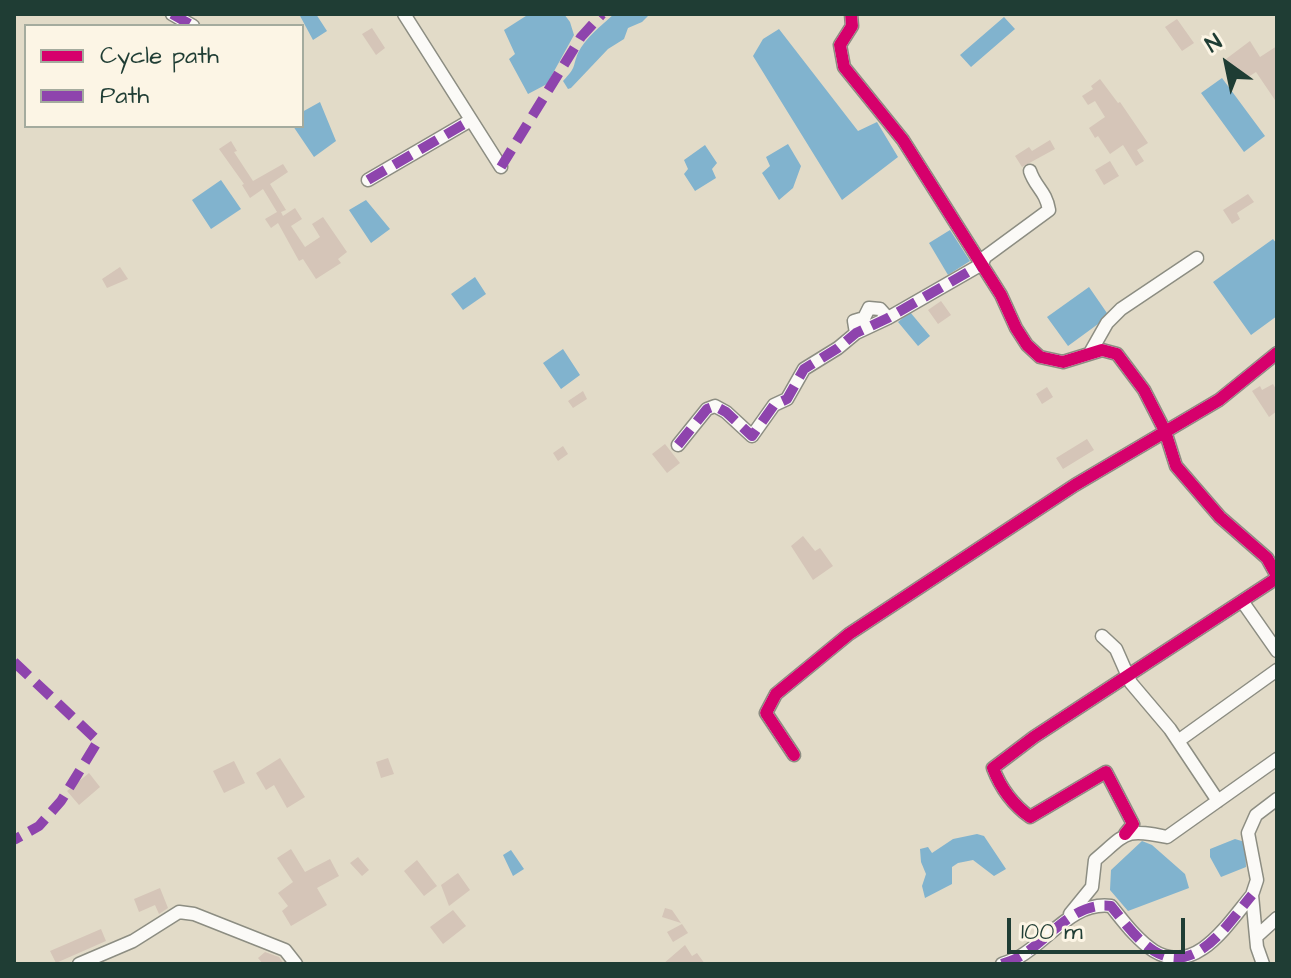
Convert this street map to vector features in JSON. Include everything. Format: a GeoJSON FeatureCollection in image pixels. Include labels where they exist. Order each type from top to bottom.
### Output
{"type":"FeatureCollection","features":[{"type":"Feature","properties":{"kind":"street"},"geometry":{"type":"LineString","coordinates":[[172,14],[190,24]]}},
{"type":"Feature","properties":{"kind":"street"},"geometry":{"type":"LineString","coordinates":[[404,14],[501,167]]}},
{"type":"Feature","properties":{"kind":"street"},"geometry":{"type":"LineString","coordinates":[[851,14],[852,26],[840,45],[844,67],[903,140],[1001,295],[1027,345],[1040,357],[1063,362],[1102,350],[1117,354],[1144,390],[1165,431],[1176,466],[1220,517],[1267,558],[1277,577],[1034,737],[993,768],[999,785],[1016,807],[1030,817],[1106,772],[1133,824],[1095,860],[1092,887],[1059,925]]}},
{"type":"Feature","properties":{"kind":"street"},"geometry":{"type":"LineString","coordinates":[[368,180],[471,120]]}},
{"type":"Feature","properties":{"kind":"street"},"geometry":{"type":"LineString","coordinates":[[678,445],[707,409],[715,406],[752,436],[774,405],[787,399],[804,369],[856,333],[982,264],[985,257],[1049,210],[1047,194],[1033,180],[1030,171]]}},
{"type":"Feature","properties":{"kind":"street"},"geometry":{"type":"LineString","coordinates":[[1090,353],[1107,323],[1121,309],[1197,258]]}},
{"type":"Feature","properties":{"kind":"street"},"geometry":{"type":"LineString","coordinates":[[794,755],[766,713],[776,694],[849,634],[1075,485],[1219,400],[1277,353]]}},
{"type":"Feature","properties":{"kind":"street"},"geometry":{"type":"LineString","coordinates":[[1242,601],[1277,651]]}},
{"type":"Feature","properties":{"kind":"street"},"geometry":{"type":"LineString","coordinates":[[1102,636],[1116,649],[1128,676],[1178,741],[1218,801]]}},
{"type":"Feature","properties":{"kind":"street"},"geometry":{"type":"LineString","coordinates":[[1178,741],[1277,670]]}},
{"type":"Feature","properties":{"kind":"street"},"geometry":{"type":"LineString","coordinates":[[1125,834],[1139,831],[1167,837],[1277,759]]}},
{"type":"Feature","properties":{"kind":"street"},"geometry":{"type":"LineString","coordinates":[[1002,964],[1019,957],[1059,925],[1089,907],[1111,906],[1139,939],[1156,952],[1176,959],[1203,950],[1252,895],[1257,880],[1248,833],[1256,815],[1277,799]]}},
{"type":"Feature","properties":{"kind":"street"},"geometry":{"type":"LineString","coordinates":[[1252,895],[1256,937],[1263,964]]}},
{"type":"Feature","properties":{"kind":"street"},"geometry":{"type":"LineString","coordinates":[[79,964],[133,941],[179,912],[194,914],[285,950],[296,964]]}},
{"type":"Feature","properties":{"kind":"street"},"geometry":{"type":"LineString","coordinates":[[1256,937],[1277,918]]}},
{"type":"Feature","properties":{"kind":"water"},"geometry":{"type":"Polygon","coordinates":[[[299,14],[316,14],[327,31],[313,40],[299,14]]]}},
{"type":"Feature","properties":{"kind":"water"},"geometry":{"type":"Polygon","coordinates":[[[529,14],[564,14],[574,35],[547,84],[528,94],[509,59],[515,54],[504,30],[529,14]]]}},
{"type":"Feature","properties":{"kind":"water"},"geometry":{"type":"Polygon","coordinates":[[[614,14],[648,16],[628,28],[624,39],[608,49],[568,89],[563,81],[572,70],[581,47],[614,14]]]}},
{"type":"Feature","properties":{"kind":"water"},"geometry":{"type":"Polygon","coordinates":[[[1004,17],[1015,29],[971,67],[960,55],[1004,17]]]}},
{"type":"Feature","properties":{"kind":"water"},"geometry":{"type":"Polygon","coordinates":[[[779,29],[858,131],[877,122],[898,157],[842,200],[753,56],[763,39],[779,29]]]}},
{"type":"Feature","properties":{"kind":"water"},"geometry":{"type":"Polygon","coordinates":[[[1222,78],[1265,136],[1244,152],[1201,93],[1222,78]]]}},
{"type":"Feature","properties":{"kind":"water"},"geometry":{"type":"Polygon","coordinates":[[[320,102],[336,141],[314,157],[294,128],[304,128],[304,111],[320,102]]]}},
{"type":"Feature","properties":{"kind":"water"},"geometry":{"type":"Polygon","coordinates":[[[788,144],[801,166],[793,188],[779,200],[762,173],[770,166],[766,157],[788,144]]]}},
{"type":"Feature","properties":{"kind":"water"},"geometry":{"type":"Polygon","coordinates":[[[705,145],[717,163],[712,169],[716,178],[695,191],[684,174],[688,169],[684,160],[705,145]]]}},
{"type":"Feature","properties":{"kind":"water"},"geometry":{"type":"Polygon","coordinates":[[[221,180],[241,209],[211,229],[192,200],[221,180]]]}},
{"type":"Feature","properties":{"kind":"water"},"geometry":{"type":"Polygon","coordinates":[[[366,200],[390,229],[371,243],[349,210],[366,200]]]}},
{"type":"Feature","properties":{"kind":"water"},"geometry":{"type":"Polygon","coordinates":[[[950,230],[970,261],[948,275],[929,243],[950,230]]]}},
{"type":"Feature","properties":{"kind":"water"},"geometry":{"type":"Polygon","coordinates":[[[1273,239],[1277,244],[1277,316],[1251,335],[1213,282],[1273,239]]]}},
{"type":"Feature","properties":{"kind":"water"},"geometry":{"type":"Polygon","coordinates":[[[475,277],[486,294],[463,310],[451,294],[475,277]]]}},
{"type":"Feature","properties":{"kind":"water"},"geometry":{"type":"Polygon","coordinates":[[[1089,287],[1109,316],[1068,346],[1047,317],[1089,287]]]}},
{"type":"Feature","properties":{"kind":"water"},"geometry":{"type":"Polygon","coordinates":[[[910,312],[930,336],[918,346],[898,322],[910,312]]]}},
{"type":"Feature","properties":{"kind":"water"},"geometry":{"type":"Polygon","coordinates":[[[563,349],[580,375],[561,389],[543,363],[563,349]]]}},
{"type":"Feature","properties":{"kind":"water"},"geometry":{"type":"Polygon","coordinates":[[[977,834],[984,836],[1006,869],[994,876],[973,860],[958,863],[952,867],[952,884],[925,898],[922,886],[926,874],[920,849],[928,847],[932,853],[953,839],[977,834]]]}},
{"type":"Feature","properties":{"kind":"water"},"geometry":{"type":"Polygon","coordinates":[[[1235,839],[1245,842],[1246,867],[1221,877],[1210,857],[1210,849],[1235,839]]]}},
{"type":"Feature","properties":{"kind":"water"},"geometry":{"type":"Polygon","coordinates":[[[1142,841],[1152,845],[1185,874],[1189,888],[1128,911],[1110,890],[1111,870],[1142,841]]]}},
{"type":"Feature","properties":{"kind":"water"},"geometry":{"type":"Polygon","coordinates":[[[511,850],[524,869],[513,876],[503,855],[511,850]]]}},
{"type":"Feature","properties":{"kind":"building"},"geometry":{"type":"Polygon","coordinates":[[[1177,19],[1194,43],[1182,51],[1165,27],[1177,19]]]}},
{"type":"Feature","properties":{"kind":"building"},"geometry":{"type":"Polygon","coordinates":[[[372,28],[385,48],[376,55],[362,34],[372,28]]]}},
{"type":"Feature","properties":{"kind":"building"},"geometry":{"type":"Polygon","coordinates":[[[1250,41],[1260,57],[1277,46],[1277,103],[1256,72],[1245,79],[1237,67],[1234,69],[1226,59],[1250,41]]]}},
{"type":"Feature","properties":{"kind":"building"},"geometry":{"type":"Polygon","coordinates":[[[1100,79],[1148,143],[1137,150],[1144,161],[1136,166],[1123,145],[1110,154],[1089,128],[1105,117],[1095,101],[1088,105],[1082,96],[1093,89],[1091,86],[1100,79]]]}},
{"type":"Feature","properties":{"kind":"building"},"geometry":{"type":"Polygon","coordinates":[[[1050,140],[1055,149],[1022,167],[1015,156],[1029,147],[1032,151],[1050,140]]]}},
{"type":"Feature","properties":{"kind":"building"},"geometry":{"type":"Polygon","coordinates":[[[231,141],[237,151],[234,152],[253,181],[283,164],[288,172],[270,184],[286,210],[281,212],[283,216],[295,208],[302,219],[291,226],[305,247],[320,237],[312,224],[323,217],[347,252],[338,259],[341,263],[316,279],[303,259],[299,261],[278,223],[271,228],[265,219],[277,212],[263,189],[250,198],[244,184],[219,149],[231,141]]]}},
{"type":"Feature","properties":{"kind":"building"},"geometry":{"type":"Polygon","coordinates":[[[1110,161],[1119,176],[1104,185],[1095,170],[1110,161]]]}},
{"type":"Feature","properties":{"kind":"building"},"geometry":{"type":"Polygon","coordinates":[[[1248,194],[1254,202],[1237,213],[1240,219],[1232,224],[1223,210],[1248,194]]]}},
{"type":"Feature","properties":{"kind":"building"},"geometry":{"type":"Polygon","coordinates":[[[120,267],[128,279],[107,288],[102,279],[120,267]]]}},
{"type":"Feature","properties":{"kind":"building"},"geometry":{"type":"Polygon","coordinates":[[[941,301],[951,315],[938,324],[928,310],[941,301]]]}},
{"type":"Feature","properties":{"kind":"building"},"geometry":{"type":"Polygon","coordinates":[[[1273,384],[1277,391],[1277,411],[1269,417],[1252,391],[1273,384]]]}},
{"type":"Feature","properties":{"kind":"building"},"geometry":{"type":"Polygon","coordinates":[[[1047,387],[1053,397],[1042,404],[1036,394],[1047,387]]]}},
{"type":"Feature","properties":{"kind":"building"},"geometry":{"type":"Polygon","coordinates":[[[583,391],[587,399],[573,408],[568,401],[583,391]]]}},
{"type":"Feature","properties":{"kind":"building"},"geometry":{"type":"Polygon","coordinates":[[[1087,439],[1094,450],[1063,469],[1056,458],[1087,439]]]}},
{"type":"Feature","properties":{"kind":"building"},"geometry":{"type":"Polygon","coordinates":[[[665,444],[680,463],[667,473],[652,454],[665,444]]]}},
{"type":"Feature","properties":{"kind":"building"},"geometry":{"type":"Polygon","coordinates":[[[563,446],[568,454],[558,461],[553,453],[563,446]]]}},
{"type":"Feature","properties":{"kind":"building"},"geometry":{"type":"Polygon","coordinates":[[[803,536],[815,551],[820,548],[833,566],[813,580],[791,546],[803,536]]]}},
{"type":"Feature","properties":{"kind":"building"},"geometry":{"type":"Polygon","coordinates":[[[280,758],[305,797],[287,808],[274,785],[266,790],[256,773],[280,758]]]}},
{"type":"Feature","properties":{"kind":"building"},"geometry":{"type":"Polygon","coordinates":[[[388,758],[394,774],[381,778],[376,762],[388,758]]]}},
{"type":"Feature","properties":{"kind":"building"},"geometry":{"type":"Polygon","coordinates":[[[234,761],[245,783],[224,793],[213,771],[234,761]]]}},
{"type":"Feature","properties":{"kind":"building"},"geometry":{"type":"Polygon","coordinates":[[[89,773],[100,787],[79,805],[67,791],[89,773]]]}},
{"type":"Feature","properties":{"kind":"building"},"geometry":{"type":"Polygon","coordinates":[[[291,849],[305,872],[330,859],[339,876],[317,888],[327,905],[291,926],[282,911],[288,906],[278,893],[293,882],[277,858],[291,849]]]}},
{"type":"Feature","properties":{"kind":"building"},"geometry":{"type":"Polygon","coordinates":[[[358,857],[369,870],[362,876],[350,863],[358,857]]]}},
{"type":"Feature","properties":{"kind":"building"},"geometry":{"type":"Polygon","coordinates":[[[417,860],[437,886],[424,896],[404,871],[417,860]]]}},
{"type":"Feature","properties":{"kind":"building"},"geometry":{"type":"Polygon","coordinates":[[[458,873],[470,890],[449,906],[441,885],[458,873]]]}},
{"type":"Feature","properties":{"kind":"building"},"geometry":{"type":"Polygon","coordinates":[[[160,888],[168,908],[159,914],[155,905],[139,912],[134,899],[160,888]]]}},
{"type":"Feature","properties":{"kind":"building"},"geometry":{"type":"Polygon","coordinates":[[[665,908],[672,910],[681,923],[662,917],[665,908]]]}},
{"type":"Feature","properties":{"kind":"building"},"geometry":{"type":"Polygon","coordinates":[[[453,910],[466,926],[443,944],[430,927],[453,910]]]}},
{"type":"Feature","properties":{"kind":"building"},"geometry":{"type":"Polygon","coordinates":[[[682,924],[688,933],[673,942],[667,932],[682,924]]]}},
{"type":"Feature","properties":{"kind":"building"},"geometry":{"type":"Polygon","coordinates":[[[101,929],[106,941],[56,963],[50,951],[101,929]]]}},
{"type":"Feature","properties":{"kind":"building"},"geometry":{"type":"Polygon","coordinates":[[[685,945],[692,956],[697,953],[705,964],[663,964],[685,945]]]}},
{"type":"Feature","properties":{"kind":"building"},"geometry":{"type":"Polygon","coordinates":[[[265,952],[279,957],[284,964],[263,964],[258,958],[265,952]]]}},
{"type":"Feature","properties":{"kind":"marked path"},"geometry":{"type":"LineString","coordinates":[[172,14],[190,24]]}},
{"type":"Feature","properties":{"kind":"marked path"},"geometry":{"type":"LineString","coordinates":[[501,167],[581,37],[602,14]]}},
{"type":"Feature","properties":{"kind":"marked path"},"geometry":{"type":"LineString","coordinates":[[368,180],[471,120]]}},
{"type":"Feature","properties":{"kind":"marked path"},"geometry":{"type":"LineString","coordinates":[[678,445],[707,409],[715,406],[752,436],[774,405],[787,399],[804,369],[856,333],[982,264]]}},
{"type":"Feature","properties":{"kind":"marked path"},"geometry":{"type":"LineString","coordinates":[[14,662],[98,741],[61,801],[39,826],[14,840]]}},
{"type":"Feature","properties":{"kind":"marked path"},"geometry":{"type":"LineString","coordinates":[[1002,964],[1030,950],[1073,915],[1097,906],[1111,906],[1136,936],[1154,951],[1169,957],[1184,957],[1210,943],[1252,895]]}},
{"type":"Feature","properties":{"kind":"cycle path"},"geometry":{"type":"LineString","coordinates":[[851,14],[852,26],[840,45],[844,67],[903,140],[1001,295],[1027,345],[1040,357],[1063,362],[1102,350],[1117,354],[1144,390],[1165,431],[1176,466],[1220,517],[1267,558],[1277,576]]}},
{"type":"Feature","properties":{"kind":"cycle path"},"geometry":{"type":"LineString","coordinates":[[794,755],[766,713],[776,694],[849,634],[1075,485],[1219,400],[1277,353]]}},
{"type":"Feature","properties":{"kind":"cycle path"},"geometry":{"type":"LineString","coordinates":[[1125,834],[1133,824],[1106,772],[1030,817],[1008,796],[993,768],[1034,737],[1277,578]]}}]}
